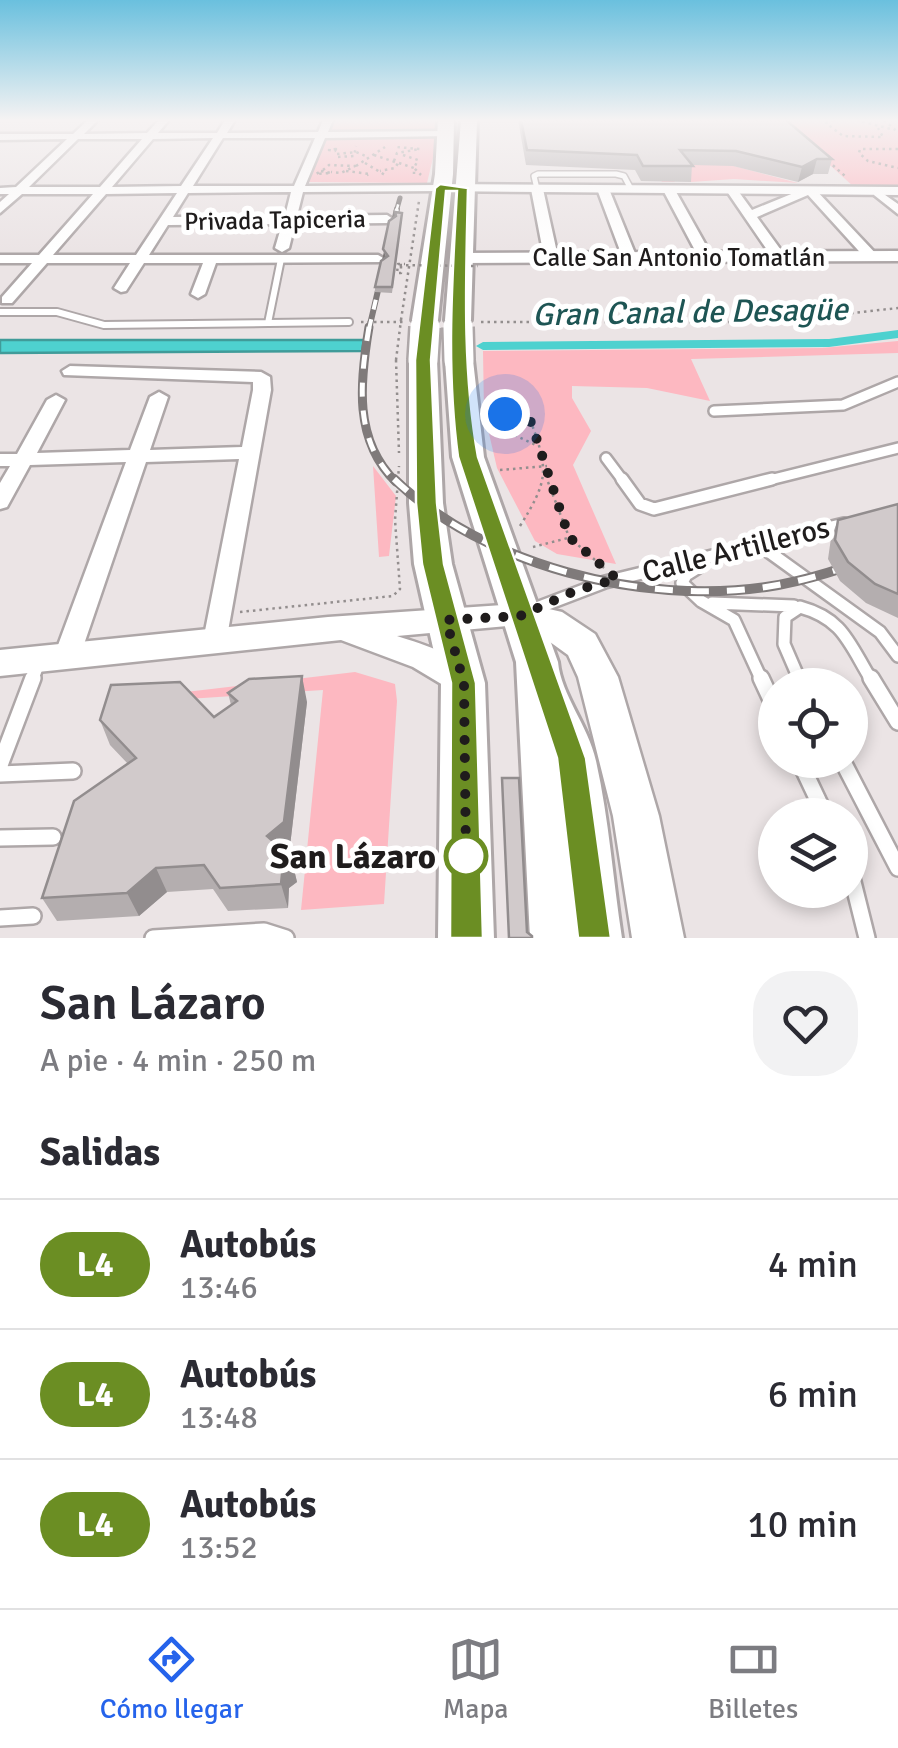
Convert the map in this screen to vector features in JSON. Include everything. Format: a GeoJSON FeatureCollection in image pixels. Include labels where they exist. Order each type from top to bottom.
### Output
{"type":"FeatureCollection","features":[{"type":"Feature","properties":{"kind":"main road"},"geometry":{"type":"LineString","coordinates":[[437,164],[411,321],[410,360],[433,564],[464,683],[466,938]]}},
{"type":"Feature","properties":{"kind":"main road"},"geometry":{"type":"LineString","coordinates":[[432,186],[459,164]]}},
{"type":"Feature","properties":{"kind":"main road"},"geometry":{"type":"LineString","coordinates":[[432,186],[469,262],[459,360],[468,457],[572,758],[594,938]]}},
{"type":"Feature","properties":{"kind":"main road"},"geometry":{"type":"LineString","coordinates":[[520,616],[549,622],[582,645],[598,677],[636,816],[658,938]]}},
{"type":"Feature","properties":{"kind":"main road"},"geometry":{"type":"LineString","coordinates":[[537,662],[558,938]]}},
{"type":"Feature","properties":{"kind":"street"},"geometry":{"type":"LineString","coordinates":[[0,210],[48,164]]}},
{"type":"Feature","properties":{"kind":"street"},"geometry":{"type":"LineString","coordinates":[[4,306],[126,164]]}},
{"type":"Feature","properties":{"kind":"street"},"geometry":{"type":"LineString","coordinates":[[121,288],[201,164]]}},
{"type":"Feature","properties":{"kind":"street"},"geometry":{"type":"LineString","coordinates":[[282,254],[289,220],[311,164]]}},
{"type":"Feature","properties":{"kind":"street"},"geometry":{"type":"LineString","coordinates":[[0,191],[303,185],[536,185],[603,190],[628,184],[670,190],[898,193]]}},
{"type":"Feature","properties":{"kind":"street"},"geometry":{"type":"LineString","coordinates":[[536,185],[551,257]]}},
{"type":"Feature","properties":{"kind":"street"},"geometry":{"type":"LineString","coordinates":[[603,190],[628,256]]}},
{"type":"Feature","properties":{"kind":"street"},"geometry":{"type":"LineString","coordinates":[[670,190],[705,256]]}},
{"type":"Feature","properties":{"kind":"street"},"geometry":{"type":"LineString","coordinates":[[732,190],[779,257]]}},
{"type":"Feature","properties":{"kind":"street"},"geometry":{"type":"LineString","coordinates":[[750,215],[810,190]]}},
{"type":"Feature","properties":{"kind":"street"},"geometry":{"type":"LineString","coordinates":[[810,190],[872,257]]}},
{"type":"Feature","properties":{"kind":"street"},"geometry":{"type":"LineString","coordinates":[[865,190],[898,210]]}},
{"type":"Feature","properties":{"kind":"street","name":"Privada Tapiceria"},"geometry":{"type":"LineString","coordinates":[[164,222],[387,219]]}},
{"type":"Feature","properties":{"kind":"street"},"geometry":{"type":"LineString","coordinates":[[0,259],[211,259],[282,254],[383,262]]}},
{"type":"Feature","properties":{"kind":"street","name":"Calle San Antonio Tomatlán"},"geometry":{"type":"LineString","coordinates":[[469,262],[551,257],[898,256]]}},
{"type":"Feature","properties":{"kind":"street"},"geometry":{"type":"LineString","coordinates":[[198,294],[211,259]]}},
{"type":"Feature","properties":{"kind":"street"},"geometry":{"type":"LineString","coordinates":[[70,371],[261,377],[262,390],[218,627]]}},
{"type":"Feature","properties":{"kind":"street"},"geometry":{"type":"LineString","coordinates":[[54,658],[159,397]]}},
{"type":"Feature","properties":{"kind":"street"},"geometry":{"type":"LineString","coordinates":[[0,502],[56,400]]}},
{"type":"Feature","properties":{"kind":"street"},"geometry":{"type":"LineString","coordinates":[[0,460],[250,454]]}},
{"type":"Feature","properties":{"kind":"street"},"geometry":{"type":"LineString","coordinates":[[0,663],[54,658],[218,627],[328,629],[520,616]]}},
{"type":"Feature","properties":{"kind":"street"},"geometry":{"type":"LineString","coordinates":[[328,629],[362,636],[424,658],[464,683]]}},
{"type":"Feature","properties":{"kind":"lane"},"geometry":{"type":"LineString","coordinates":[[536,185],[628,184]]}},
{"type":"Feature","properties":{"kind":"lane"},"geometry":{"type":"LineString","coordinates":[[268,323],[282,254]]}},
{"type":"Feature","properties":{"kind":"lane"},"geometry":{"type":"LineString","coordinates":[[4,306],[57,312],[104,325],[350,322]]}},
{"type":"Feature","properties":{"kind":"lane"},"geometry":{"type":"LineString","coordinates":[[714,412],[843,405],[898,382]]}},
{"type":"Feature","properties":{"kind":"lane"},"geometry":{"type":"LineString","coordinates":[[606,458],[640,504],[654,509],[898,448]]}},
{"type":"Feature","properties":{"kind":"lane","name":"Calle Artilleros"},"geometry":{"type":"LineString","coordinates":[[520,616],[577,590],[765,549],[858,519]]}},
{"type":"Feature","properties":{"kind":"lane"},"geometry":{"type":"LineString","coordinates":[[765,549],[880,632],[898,656]]}},
{"type":"Feature","properties":{"kind":"lane"},"geometry":{"type":"LineString","coordinates":[[726,557],[686,575],[682,583],[701,601],[734,620],[758,672]]}},
{"type":"Feature","properties":{"kind":"lane"},"geometry":{"type":"LineString","coordinates":[[701,601],[728,606],[800,606],[825,614],[837,624],[898,722]]}},
{"type":"Feature","properties":{"kind":"lane"},"geometry":{"type":"LineString","coordinates":[[793,668],[781,636],[784,616],[800,606]]}},
{"type":"Feature","properties":{"kind":"lane"},"geometry":{"type":"LineString","coordinates":[[0,765],[54,658]]}},
{"type":"Feature","properties":{"kind":"lane"},"geometry":{"type":"LineString","coordinates":[[0,774],[73,771]]}},
{"type":"Feature","properties":{"kind":"lane"},"geometry":{"type":"LineString","coordinates":[[851,778],[898,868]]}},
{"type":"Feature","properties":{"kind":"lane"},"geometry":{"type":"LineString","coordinates":[[0,838],[53,837]]}},
{"type":"Feature","properties":{"kind":"lane"},"geometry":{"type":"LineString","coordinates":[[860,908],[867,938]]}},
{"type":"Feature","properties":{"kind":"lane"},"geometry":{"type":"LineString","coordinates":[[0,918],[34,916]]}},
{"type":"Feature","properties":{"kind":"lane"},"geometry":{"type":"LineString","coordinates":[[154,938],[264,931],[286,938]]}},
{"type":"Feature","properties":{"kind":"path"},"geometry":{"type":"LineString","coordinates":[[303,185],[316,164]]}},
{"type":"Feature","properties":{"kind":"path"},"geometry":{"type":"LineString","coordinates":[[355,166],[329,164],[316,173],[345,170],[363,164]]}},
{"type":"Feature","properties":{"kind":"path"},"geometry":{"type":"LineString","coordinates":[[367,164],[390,179]]}},
{"type":"Feature","properties":{"kind":"path"},"geometry":{"type":"LineString","coordinates":[[378,171],[390,170],[395,164]]}},
{"type":"Feature","properties":{"kind":"path"},"geometry":{"type":"LineString","coordinates":[[399,164],[432,186]]}},
{"type":"Feature","properties":{"kind":"path"},"geometry":{"type":"LineString","coordinates":[[218,627],[394,596],[400,589],[395,520],[410,360],[406,264],[432,186],[420,164]]}},
{"type":"Feature","properties":{"kind":"path"},"geometry":{"type":"LineString","coordinates":[[831,164],[865,190]]}},
{"type":"Feature","properties":{"kind":"path"},"geometry":{"type":"LineString","coordinates":[[323,170],[331,172]]}},
{"type":"Feature","properties":{"kind":"path"},"geometry":{"type":"LineString","coordinates":[[345,170],[383,174]]}},
{"type":"Feature","properties":{"kind":"path"},"geometry":{"type":"LineString","coordinates":[[370,174],[364,177],[370,182]]}},
{"type":"Feature","properties":{"kind":"path"},"geometry":{"type":"LineString","coordinates":[[383,262],[469,262]]}},
{"type":"Feature","properties":{"kind":"path"},"geometry":{"type":"LineString","coordinates":[[399,265],[406,264]]}},
{"type":"Feature","properties":{"kind":"path"},"geometry":{"type":"LineString","coordinates":[[461,321],[771,322],[898,308]]}},
{"type":"Feature","properties":{"kind":"path"},"geometry":{"type":"LineString","coordinates":[[350,322],[411,321]]}},
{"type":"Feature","properties":{"kind":"path"},"geometry":{"type":"LineString","coordinates":[[480,405],[531,422],[569,537],[617,579]]}},
{"type":"Feature","properties":{"kind":"path"},"geometry":{"type":"LineString","coordinates":[[481,420],[540,447]]}},
{"type":"Feature","properties":{"kind":"path"},"geometry":{"type":"LineString","coordinates":[[493,470],[548,466]]}},
{"type":"Feature","properties":{"kind":"path"},"geometry":{"type":"LineString","coordinates":[[520,526],[548,482]]}},
{"type":"Feature","properties":{"kind":"path"},"geometry":{"type":"LineString","coordinates":[[533,546],[569,537]]}},
{"type":"Feature","properties":{"kind":"shaded area"},"geometry":{"type":"Polygon","coordinates":[[[315,164],[432,164],[427,183],[306,182],[315,164]]]}},
{"type":"Feature","properties":{"kind":"shaded area"},"geometry":{"type":"Polygon","coordinates":[[[653,164],[726,164],[798,183],[734,179],[691,182],[683,173],[669,174],[675,182],[662,182],[653,164]]]}},
{"type":"Feature","properties":{"kind":"shaded area"},"geometry":{"type":"Polygon","coordinates":[[[828,164],[898,164],[898,187],[854,187],[828,164]]]}},
{"type":"Feature","properties":{"kind":"shaded area"},"geometry":{"type":"Polygon","coordinates":[[[898,341],[898,353],[691,359],[710,401],[647,388],[572,386],[572,398],[591,431],[573,465],[616,564],[557,554],[535,541],[497,468],[484,412],[483,351],[822,348],[898,341]]]}},
{"type":"Feature","properties":{"kind":"shaded area"},"geometry":{"type":"Polygon","coordinates":[[[373,466],[396,496],[389,556],[379,557],[373,466]]]}},
{"type":"Feature","properties":{"kind":"shaded area"},"geometry":{"type":"Polygon","coordinates":[[[355,672],[395,684],[384,904],[301,910],[323,690],[142,702],[143,697],[355,672]]]}},
{"type":"Feature","properties":{"kind":"water"},"geometry":{"type":"Polygon","coordinates":[[[0,340],[364,340],[362,351],[0,353],[0,340]]]}},
{"type":"Feature","properties":{"kind":"building"},"geometry":{"type":"Polygon","coordinates":[[[642,164],[693,166],[643,166],[642,164]]]}},
{"type":"Feature","properties":{"kind":"building"},"geometry":{"type":"Polygon","coordinates":[[[395,212],[402,213],[392,287],[375,287],[381,261],[388,256],[383,249],[395,212]]]}},
{"type":"Feature","properties":{"kind":"building"},"geometry":{"type":"Polygon","coordinates":[[[898,504],[898,594],[875,584],[848,562],[835,540],[838,520],[898,504]]]}},
{"type":"Feature","properties":{"kind":"building"},"geometry":{"type":"Polygon","coordinates":[[[302,676],[284,822],[267,836],[291,857],[283,864],[281,884],[220,888],[204,865],[156,868],[127,893],[42,898],[74,801],[136,758],[100,720],[111,685],[180,682],[214,717],[237,701],[228,693],[249,679],[302,676]]]}},
{"type":"Feature","properties":{"kind":"building"},"geometry":{"type":"Polygon","coordinates":[[[502,778],[519,778],[527,932],[532,938],[509,938],[502,778]]]}},
{"type":"Feature","properties":{"kind":"waterway","name":"Gran Canal de Desagüe"},"geometry":{"type":"LineString","coordinates":[[483,346],[829,343],[898,334]]}},
{"type":"Feature","properties":{"kind":"railway"},"geometry":{"type":"LineString","coordinates":[[396,212],[400,198]]}},
{"type":"Feature","properties":{"kind":"railway"},"geometry":{"type":"LineString","coordinates":[[369,329],[397,209]]}},
{"type":"Feature","properties":{"kind":"railway"},"geometry":{"type":"LineString","coordinates":[[369,327],[362,389],[366,429],[372,448],[396,482]]}},
{"type":"Feature","properties":{"kind":"railway"},"geometry":{"type":"LineString","coordinates":[[394,479],[431,509],[473,535],[519,556],[618,584],[718,591],[766,587],[833,571],[898,547]]}},
{"type":"Feature","properties":{"kind":"bus line","name":"L4"},"geometry":{"type":"LineString","coordinates":[[466,938],[464,683],[433,564],[426,503],[423,360],[440,188],[462,188],[458,320],[461,415],[468,457],[572,758],[594,938]]}},
{"type":"Feature","properties":{"kind":"place","name":"San Lázaro"},"geometry":{"type":"Point","coordinates":[466,856]}},
{"type":"Feature","properties":{"kind":"route"},"geometry":{"type":"LineString","coordinates":[[466,856],[466,861],[464,683],[446,620],[520,616],[577,590],[617,579],[569,537],[531,422],[505,414]]}}]}
